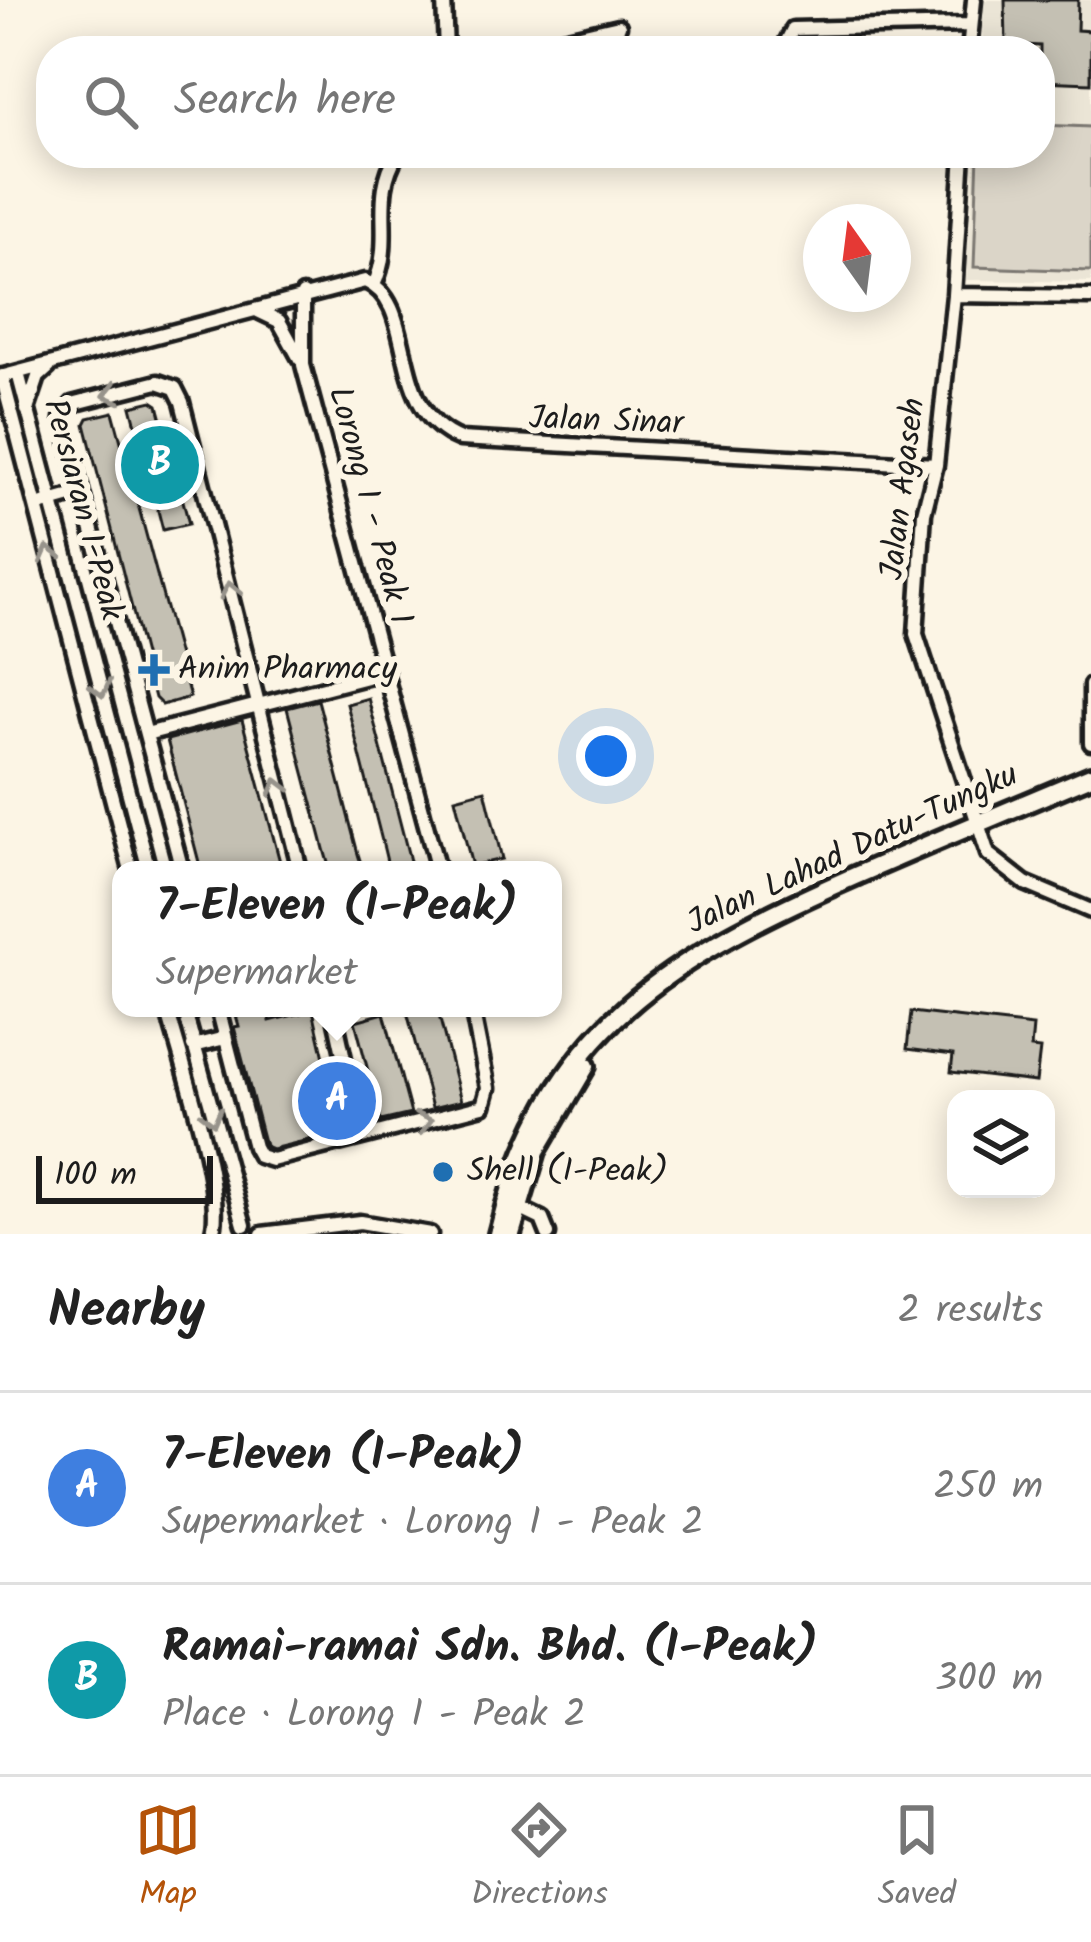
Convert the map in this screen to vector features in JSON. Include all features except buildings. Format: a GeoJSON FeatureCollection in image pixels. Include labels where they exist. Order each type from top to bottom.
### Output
{"type":"FeatureCollection","features":[{"type":"Feature","properties":{"kind":"main road","name":"Jalan Lahad Datu-Tungku"},"geometry":{"type":"LineString","coordinates":[[498,1234],[567,1095],[646,991],[724,937],[1091,776]]}},
{"type":"Feature","properties":{"kind":"main road","name":"Jalan Lahad Datu-Tungku"},"geometry":{"type":"LineString","coordinates":[[511,1207],[511,1234]]}},
{"type":"Feature","properties":{"kind":"main road"},"geometry":{"type":"LineString","coordinates":[[487,1234],[511,1207]]}},
{"type":"Feature","properties":{"kind":"street"},"geometry":{"type":"LineString","coordinates":[[445,0],[446,36]]}},
{"type":"Feature","properties":{"kind":"street"},"geometry":{"type":"LineString","coordinates":[[970,36],[974,0]]}},
{"type":"Feature","properties":{"kind":"street"},"geometry":{"type":"LineString","coordinates":[[790,36],[793,29],[970,25]]}},
{"type":"Feature","properties":{"kind":"street"},"geometry":{"type":"LineString","coordinates":[[576,36],[619,26]]}},
{"type":"Feature","properties":{"kind":"street"},"geometry":{"type":"LineString","coordinates":[[20,413],[1,376],[303,294],[350,283],[374,285],[382,262],[382,180],[389,168]]}},
{"type":"Feature","properties":{"kind":"street","name":"Jalan Agaseh"},"geometry":{"type":"LineString","coordinates":[[962,168],[954,295],[936,465],[924,513],[916,634],[930,690],[988,854],[1001,867],[1091,911]]}},
{"type":"Feature","properties":{"kind":"street","name":"Jalan Sinar"},"geometry":{"type":"LineString","coordinates":[[374,285],[387,299],[416,401],[434,425],[460,439],[936,465]]}},
{"type":"Feature","properties":{"kind":"street","name":"Lorong I - Peak 1"},"geometry":{"type":"LineString","coordinates":[[303,294],[304,365],[436,861]]}},
{"type":"Feature","properties":{"kind":"street"},"geometry":{"type":"LineString","coordinates":[[954,295],[1091,297]]}},
{"type":"Feature","properties":{"kind":"street","name":"Lorong I - Peak 1"},"geometry":{"type":"LineString","coordinates":[[250,309],[279,321],[304,365]]}},
{"type":"Feature","properties":{"kind":"street"},"geometry":{"type":"LineString","coordinates":[[20,413],[38,377],[55,363]]}},
{"type":"Feature","properties":{"kind":"street","name":"Persiaran I-Peak"},"geometry":{"type":"LineString","coordinates":[[18,373],[20,413],[147,861]]}},
{"type":"Feature","properties":{"kind":"street"},"geometry":{"type":"LineString","coordinates":[[180,861],[62,418],[72,404],[168,383],[182,402],[298,861]]}},
{"type":"Feature","properties":{"kind":"street"},"geometry":{"type":"LineString","coordinates":[[0,403],[20,413]]}},
{"type":"Feature","properties":{"kind":"street"},"geometry":{"type":"LineString","coordinates":[[82,493],[44,504],[129,861]]}},
{"type":"Feature","properties":{"kind":"street"},"geometry":{"type":"LineString","coordinates":[[146,734],[386,672]]}},
{"type":"Feature","properties":{"kind":"street"},"geometry":{"type":"LineString","coordinates":[[1091,685],[1091,743]]}},
{"type":"Feature","properties":{"kind":"street"},"geometry":{"type":"LineString","coordinates":[[119,824],[166,812]]}},
{"type":"Feature","properties":{"kind":"street"},"geometry":{"type":"LineString","coordinates":[[169,1017],[208,1166],[217,1221],[213,1234]]}},
{"type":"Feature","properties":{"kind":"street"},"geometry":{"type":"LineString","coordinates":[[186,1017],[244,1225]]}},
{"type":"Feature","properties":{"kind":"street"},"geometry":{"type":"LineString","coordinates":[[220,1017],[254,1147],[264,1160],[483,1106],[488,1088],[474,1017]]}},
{"type":"Feature","properties":{"kind":"street"},"geometry":{"type":"LineString","coordinates":[[335,1017],[362,1137]]}},
{"type":"Feature","properties":{"kind":"street"},"geometry":{"type":"LineString","coordinates":[[193,1046],[225,1038]]}},
{"type":"Feature","properties":{"kind":"street"},"geometry":{"type":"LineString","coordinates":[[511,1207],[542,1220],[548,1234]]}},
{"type":"Feature","properties":{"kind":"street"},"geometry":{"type":"LineString","coordinates":[[213,1234],[244,1225],[262,1234],[360,1222],[430,1234]]}},
{"type":"Feature","properties":{"kind":"shaded area"},"geometry":{"type":"Polygon","coordinates":[[[984,0],[1091,0],[1091,282],[966,280],[975,168],[1055,168],[1055,36],[983,36],[984,0]]]}},
{"type":"Feature","properties":{"kind":"shaded area"},"geometry":{"type":"Polygon","coordinates":[[[1055,126],[1091,127],[1091,271],[974,267],[977,168],[1055,168],[1055,126]]]}},
{"type":"Feature","properties":{"kind":"place","name":"Ramai-ramai Sdn. Bhd. (I-Peak)"},"geometry":{"type":"Point","coordinates":[160,465]}},
{"type":"Feature","properties":{"kind":"place","name":"Anim Pharmacy"},"geometry":{"type":"Point","coordinates":[154,670]}},
{"type":"Feature","properties":{"kind":"place","name":"7-Eleven (I-Peak)"},"geometry":{"type":"Point","coordinates":[337,1101]}},
{"type":"Feature","properties":{"kind":"place","name":"Shell (I-Peak)"},"geometry":{"type":"Point","coordinates":[443,1172]}}]}
